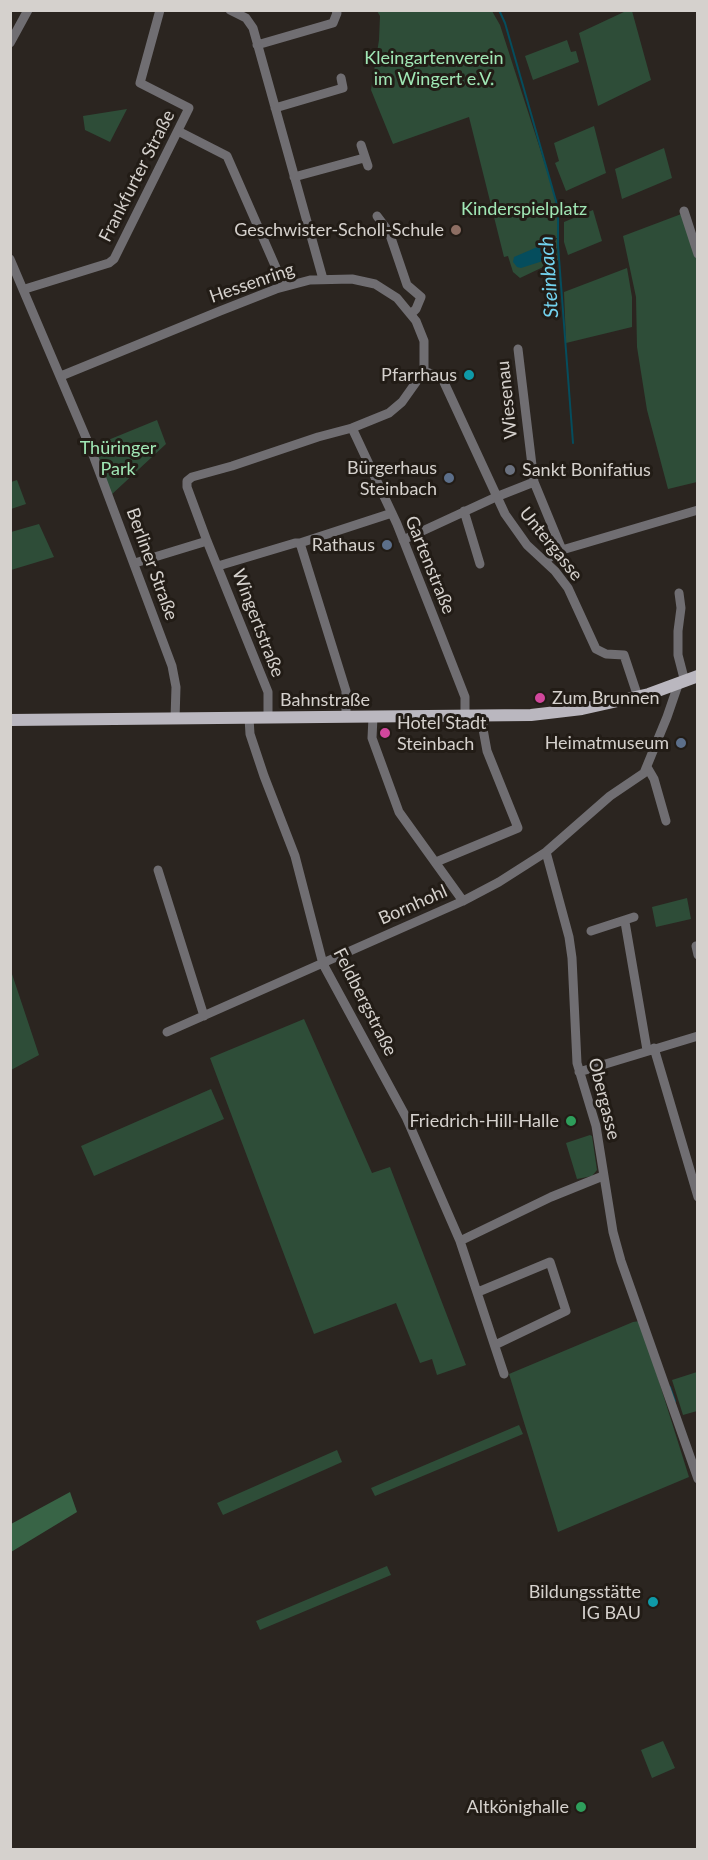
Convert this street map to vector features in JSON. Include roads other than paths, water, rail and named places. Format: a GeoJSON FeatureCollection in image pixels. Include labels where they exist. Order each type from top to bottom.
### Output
{"type":"FeatureCollection","features":[{"type":"Feature","properties":{"kind":"main road","name":"Bahnstraße"},"geometry":{"type":"LineString","coordinates":[[10,720],[483,717],[553,713],[638,697],[698,676]]}},
{"type":"Feature","properties":{"kind":"street"},"geometry":{"type":"LineString","coordinates":[[10,42],[28,10]]}},
{"type":"Feature","properties":{"kind":"street","name":"Frankfurter Straße"},"geometry":{"type":"LineString","coordinates":[[25,289],[114,259],[178,131],[189,108],[140,83],[160,10]]}},
{"type":"Feature","properties":{"kind":"street"},"geometry":{"type":"LineString","coordinates":[[230,10],[246,18],[253,28],[322,279]]}},
{"type":"Feature","properties":{"kind":"street"},"geometry":{"type":"LineString","coordinates":[[257,45],[333,23],[336,10]]}},
{"type":"Feature","properties":{"kind":"street"},"geometry":{"type":"LineString","coordinates":[[275,108],[343,88],[341,78]]}},
{"type":"Feature","properties":{"kind":"street"},"geometry":{"type":"LineString","coordinates":[[178,131],[227,156],[284,286]]}},
{"type":"Feature","properties":{"kind":"street"},"geometry":{"type":"LineString","coordinates":[[294,177],[366,162],[361,145]]}},
{"type":"Feature","properties":{"kind":"street"},"geometry":{"type":"LineString","coordinates":[[684,211],[698,254]]}},
{"type":"Feature","properties":{"kind":"street"},"geometry":{"type":"LineString","coordinates":[[377,216],[389,232],[407,285],[421,296],[416,309],[411,314]]}},
{"type":"Feature","properties":{"kind":"street","name":"Berliner Straße"},"geometry":{"type":"LineString","coordinates":[[10,258],[61,376],[135,563],[172,666],[176,687],[175,719]]}},
{"type":"Feature","properties":{"kind":"street","name":"Hessenring"},"geometry":{"type":"LineString","coordinates":[[61,376],[192,321],[284,286],[322,279],[358,279],[394,295],[411,314],[423,337],[424,371]]}},
{"type":"Feature","properties":{"kind":"street"},"geometry":{"type":"LineString","coordinates":[[394,295],[407,285]]}},
{"type":"Feature","properties":{"kind":"street","name":"Wiesenau"},"geometry":{"type":"LineString","coordinates":[[518,349],[534,482],[562,550]]}},
{"type":"Feature","properties":{"kind":"street"},"geometry":{"type":"LineString","coordinates":[[352,428],[379,418],[397,408],[424,371]]}},
{"type":"Feature","properties":{"kind":"street","name":"Untergasse"},"geometry":{"type":"LineString","coordinates":[[424,371],[442,378],[496,497],[527,545],[568,588],[596,649],[606,654],[624,655],[638,697]]}},
{"type":"Feature","properties":{"kind":"street","name":"Wingertstraße"},"geometry":{"type":"LineString","coordinates":[[268,718],[268,692],[207,541],[187,487],[187,481],[192,477],[352,428]]}},
{"type":"Feature","properties":{"kind":"street","name":"Gartenstraße"},"geometry":{"type":"LineString","coordinates":[[352,428],[392,513],[465,697],[465,717]]}},
{"type":"Feature","properties":{"kind":"street"},"geometry":{"type":"LineString","coordinates":[[403,540],[464,511],[534,482]]}},
{"type":"Feature","properties":{"kind":"street"},"geometry":{"type":"LineString","coordinates":[[464,511],[480,564]]}},
{"type":"Feature","properties":{"kind":"street"},"geometry":{"type":"LineString","coordinates":[[544,561],[562,550],[697,511]]}},
{"type":"Feature","properties":{"kind":"street"},"geometry":{"type":"LineString","coordinates":[[218,566],[300,543],[392,513]]}},
{"type":"Feature","properties":{"kind":"street"},"geometry":{"type":"LineString","coordinates":[[135,563],[207,541]]}},
{"type":"Feature","properties":{"kind":"street"},"geometry":{"type":"LineString","coordinates":[[300,543],[346,691],[346,717]]}},
{"type":"Feature","properties":{"kind":"street"},"geometry":{"type":"LineString","coordinates":[[679,593],[681,608],[678,655],[681,683]]}},
{"type":"Feature","properties":{"kind":"street","name":"Bornhohl"},"geometry":{"type":"LineString","coordinates":[[167,1032],[463,901],[499,882],[546,852],[610,796],[639,778],[647,767],[681,683]]}},
{"type":"Feature","properties":{"kind":"street"},"geometry":{"type":"LineString","coordinates":[[373,717],[372,738],[396,804],[463,901]]}},
{"type":"Feature","properties":{"kind":"street"},"geometry":{"type":"LineString","coordinates":[[436,862],[518,828],[487,751],[483,717]]}},
{"type":"Feature","properties":{"kind":"street","name":"Feldbergstraße"},"geometry":{"type":"LineString","coordinates":[[249,718],[250,734],[295,856],[323,964],[403,1110],[460,1241],[504,1374]]}},
{"type":"Feature","properties":{"kind":"street"},"geometry":{"type":"LineString","coordinates":[[647,767],[654,779],[666,821]]}},
{"type":"Feature","properties":{"kind":"street","name":"Obergasse"},"geometry":{"type":"LineString","coordinates":[[546,852],[569,937],[579,1072],[596,1126],[603,1176],[621,1261],[698,1479]]}},
{"type":"Feature","properties":{"kind":"street"},"geometry":{"type":"LineString","coordinates":[[158,870],[204,1016]]}},
{"type":"Feature","properties":{"kind":"street"},"geometry":{"type":"LineString","coordinates":[[591,931],[625,922],[634,917]]}},
{"type":"Feature","properties":{"kind":"street"},"geometry":{"type":"LineString","coordinates":[[625,922],[651,1049],[698,1197]]}},
{"type":"Feature","properties":{"kind":"street"},"geometry":{"type":"LineString","coordinates":[[579,1072],[698,1036]]}},
{"type":"Feature","properties":{"kind":"street"},"geometry":{"type":"LineString","coordinates":[[460,1241],[551,1197],[603,1176]]}},
{"type":"Feature","properties":{"kind":"street"},"geometry":{"type":"LineString","coordinates":[[477,1292],[550,1262],[566,1311],[495,1345]]}},
{"type":"Feature","properties":{"kind":"water"},"geometry":{"type":"Polygon","coordinates":[[[542,245],[548,248],[550,255],[546,260],[521,268],[513,262],[514,257],[542,245]]]}},
{"type":"Feature","properties":{"kind":"waterway","name":"Steinbach"},"geometry":{"type":"LineString","coordinates":[[499,10],[505,23],[558,208],[558,245],[573,443]]}},
{"type":"Feature","properties":{"kind":"waterway"},"geometry":{"type":"LineString","coordinates":[[670,1387],[675,1401]]}},
{"type":"Feature","properties":{"kind":"place","name":"Geschwister-Scholl-Schule"},"geometry":{"type":"Point","coordinates":[456,230]}},
{"type":"Feature","properties":{"kind":"place","name":"Pfarrhaus"},"geometry":{"type":"Point","coordinates":[469,375]}},
{"type":"Feature","properties":{"kind":"place","name":"Sankt Bonifatius"},"geometry":{"type":"Point","coordinates":[510,470]}},
{"type":"Feature","properties":{"kind":"place","name":"Bürgerhaus Steinbach"},"geometry":{"type":"Point","coordinates":[449,478]}},
{"type":"Feature","properties":{"kind":"place","name":"Rathaus"},"geometry":{"type":"Point","coordinates":[387,545]}},
{"type":"Feature","properties":{"kind":"place","name":"Zum Brunnen"},"geometry":{"type":"Point","coordinates":[540,698]}},
{"type":"Feature","properties":{"kind":"place","name":"Hotel Stadt Steinbach"},"geometry":{"type":"Point","coordinates":[385,733]}},
{"type":"Feature","properties":{"kind":"place","name":"Heimatmuseum"},"geometry":{"type":"Point","coordinates":[681,743]}},
{"type":"Feature","properties":{"kind":"place","name":"Friedrich-Hill-Halle"},"geometry":{"type":"Point","coordinates":[571,1121]}},
{"type":"Feature","properties":{"kind":"place","name":"Bildungsstätte IG BAU"},"geometry":{"type":"Point","coordinates":[653,1602]}},
{"type":"Feature","properties":{"kind":"place","name":"Altkönighalle"},"geometry":{"type":"Point","coordinates":[581,1807]}},
{"type":"Feature","properties":{"kind":"park label","name":"Kleingartenverein im Wingert e.V."},"geometry":{"type":"Point","coordinates":[434,68]}},
{"type":"Feature","properties":{"kind":"park label","name":"Kinderspielplatz"},"geometry":{"type":"Point","coordinates":[524,209]}},
{"type":"Feature","properties":{"kind":"park label","name":"Thüringer Park"},"geometry":{"type":"Point","coordinates":[118,458]}}]}
